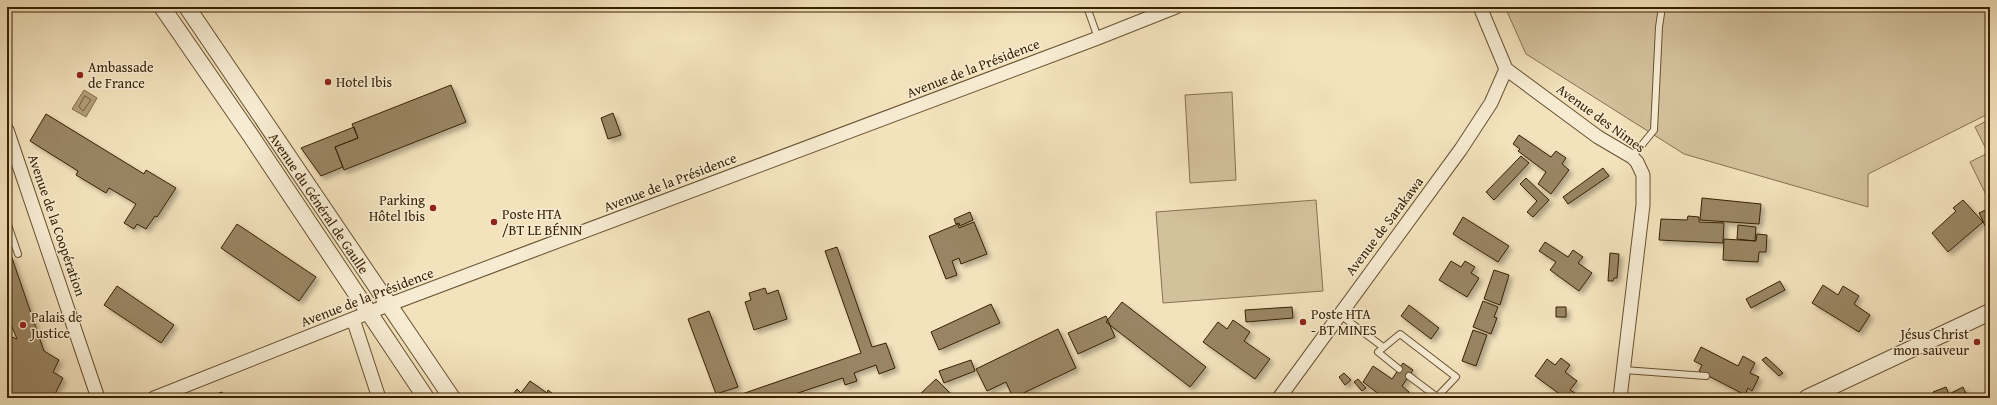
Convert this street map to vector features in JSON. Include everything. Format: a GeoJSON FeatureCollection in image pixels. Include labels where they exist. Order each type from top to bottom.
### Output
{"type":"FeatureCollection","features":[{"type":"Feature","properties":{"kind":"street","name":"Avenue du Général de Gaulle"},"geometry":{"type":"LineString","coordinates":[[162,7],[251,136],[426,398]]}},
{"type":"Feature","properties":{"kind":"street","name":"Avenue du Général de Gaulle"},"geometry":{"type":"LineString","coordinates":[[187,7],[452,398]]}},
{"type":"Feature","properties":{"kind":"street","name":"Avenue de la Présidence"},"geometry":{"type":"LineString","coordinates":[[154,398],[388,305],[1098,38],[1176,7]]}},
{"type":"Feature","properties":{"kind":"street"},"geometry":{"type":"LineString","coordinates":[[1480,7],[1506,69]]}},
{"type":"Feature","properties":{"kind":"street","name":"Avenue des Nimes"},"geometry":{"type":"LineString","coordinates":[[1506,69],[1598,137],[1632,157],[1640,166],[1642,175],[1643,205],[1620,398]]}},
{"type":"Feature","properties":{"kind":"street","name":"Avenue de Sarakawa"},"geometry":{"type":"LineString","coordinates":[[1279,398],[1461,149],[1491,103],[1506,69]]}},
{"type":"Feature","properties":{"kind":"street","name":"Avenue de la Coopération"},"geometry":{"type":"LineString","coordinates":[[7,130],[11,153],[98,398]]}},
{"type":"Feature","properties":{"kind":"street"},"geometry":{"type":"LineString","coordinates":[[1807,398],[1990,312]]}},
{"type":"Feature","properties":{"kind":"street"},"geometry":{"type":"LineString","coordinates":[[353,319],[379,398]]}},
{"type":"Feature","properties":{"kind":"lane"},"geometry":{"type":"LineString","coordinates":[[1087,7],[1098,38]]}},
{"type":"Feature","properties":{"kind":"lane"},"geometry":{"type":"LineString","coordinates":[[1632,157],[1654,130],[1659,27],[1662,7]]}},
{"type":"Feature","properties":{"kind":"lane"},"geometry":{"type":"LineString","coordinates":[[7,222],[18,254]]}},
{"type":"Feature","properties":{"kind":"lane"},"geometry":{"type":"LineString","coordinates":[[1339,314],[1383,347]]}},
{"type":"Feature","properties":{"kind":"lane"},"geometry":{"type":"LineString","coordinates":[[1399,369],[1378,352],[1400,334],[1456,377],[1437,397],[1409,376]]}},
{"type":"Feature","properties":{"kind":"lane"},"geometry":{"type":"LineString","coordinates":[[1624,370],[1706,376]]}},
{"type":"Feature","properties":{"kind":"shaded area"},"geometry":{"type":"Polygon","coordinates":[[[1505,7],[1990,7],[1990,113],[1868,174],[1868,207],[1684,154],[1526,54],[1505,7]]]}},
{"type":"Feature","properties":{"kind":"shaded area"},"geometry":{"type":"Polygon","coordinates":[[[1232,92],[1236,180],[1190,183],[1185,95],[1232,92]]]}},
{"type":"Feature","properties":{"kind":"shaded area"},"geometry":{"type":"Polygon","coordinates":[[[1990,119],[1990,203],[1970,162],[1988,153],[1975,127],[1990,119]]]}},
{"type":"Feature","properties":{"kind":"shaded area"},"geometry":{"type":"Polygon","coordinates":[[[1316,200],[1323,291],[1163,303],[1156,212],[1316,200]]]}},
{"type":"Feature","properties":{"kind":"water"},"geometry":{"type":"Polygon","coordinates":[[[84,90],[97,98],[86,117],[72,109],[84,90]]]}},
{"type":"Feature","properties":{"kind":"building"},"geometry":{"type":"Polygon","coordinates":[[[451,85],[466,122],[344,170],[335,147],[358,138],[352,124],[451,85]]]}},
{"type":"Feature","properties":{"kind":"building"},"geometry":{"type":"Polygon","coordinates":[[[613,113],[621,135],[608,139],[601,118],[613,113]]]}},
{"type":"Feature","properties":{"kind":"building"},"geometry":{"type":"Polygon","coordinates":[[[46,114],[144,174],[146,170],[176,188],[157,217],[155,216],[146,229],[137,224],[134,229],[124,223],[136,204],[109,188],[106,193],[76,175],[78,171],[30,141],[46,114]]]}},
{"type":"Feature","properties":{"kind":"building"},"geometry":{"type":"Polygon","coordinates":[[[354,127],[358,138],[335,147],[343,167],[321,176],[301,148],[354,127]]]}},
{"type":"Feature","properties":{"kind":"building"},"geometry":{"type":"Polygon","coordinates":[[[1519,135],[1551,157],[1556,151],[1566,158],[1562,164],[1569,170],[1551,194],[1538,184],[1546,172],[1518,151],[1520,149],[1513,144],[1519,135]]]}},
{"type":"Feature","properties":{"kind":"building"},"geometry":{"type":"Polygon","coordinates":[[[1521,156],[1529,163],[1494,200],[1486,192],[1521,156]]]}},
{"type":"Feature","properties":{"kind":"building"},"geometry":{"type":"Polygon","coordinates":[[[1603,168],[1609,176],[1568,204],[1563,197],[1603,168]]]}},
{"type":"Feature","properties":{"kind":"building"},"geometry":{"type":"Polygon","coordinates":[[[1526,178],[1549,200],[1533,217],[1527,212],[1537,201],[1520,184],[1526,178]]]}},
{"type":"Feature","properties":{"kind":"building"},"geometry":{"type":"Polygon","coordinates":[[[1702,198],[1761,204],[1759,224],[1700,220],[1702,198]]]}},
{"type":"Feature","properties":{"kind":"building"},"geometry":{"type":"Polygon","coordinates":[[[1963,200],[1983,222],[1948,252],[1932,233],[1956,211],[1953,208],[1963,200]]]}},
{"type":"Feature","properties":{"kind":"building"},"geometry":{"type":"Polygon","coordinates":[[[1990,208],[1990,236],[1979,213],[1990,208]]]}},
{"type":"Feature","properties":{"kind":"building"},"geometry":{"type":"Polygon","coordinates":[[[970,212],[973,220],[960,226],[959,223],[956,224],[954,219],[970,212]]]}},
{"type":"Feature","properties":{"kind":"building"},"geometry":{"type":"Polygon","coordinates":[[[1688,216],[1699,217],[1699,222],[1724,223],[1723,243],[1659,240],[1661,219],[1687,220],[1688,216]]]}},
{"type":"Feature","properties":{"kind":"building"},"geometry":{"type":"Polygon","coordinates":[[[1463,217],[1509,246],[1498,262],[1453,234],[1463,217]]]}},
{"type":"Feature","properties":{"kind":"building"},"geometry":{"type":"Polygon","coordinates":[[[974,222],[987,254],[961,264],[959,258],[952,261],[957,275],[946,279],[929,236],[958,224],[959,228],[974,222]]]}},
{"type":"Feature","properties":{"kind":"building"},"geometry":{"type":"Polygon","coordinates":[[[237,224],[316,277],[299,301],[221,248],[237,224]]]}},
{"type":"Feature","properties":{"kind":"building"},"geometry":{"type":"Polygon","coordinates":[[[1738,225],[1756,227],[1755,241],[1737,239],[1738,225]]]}},
{"type":"Feature","properties":{"kind":"building"},"geometry":{"type":"Polygon","coordinates":[[[1757,234],[1767,235],[1766,252],[1759,252],[1758,262],[1723,260],[1724,239],[1756,241],[1757,234]]]}},
{"type":"Feature","properties":{"kind":"building"},"geometry":{"type":"Polygon","coordinates":[[[1545,242],[1568,257],[1573,250],[1583,257],[1578,263],[1592,273],[1579,291],[1550,270],[1556,262],[1539,251],[1545,242]]]}},
{"type":"Feature","properties":{"kind":"building"},"geometry":{"type":"Polygon","coordinates":[[[837,247],[872,347],[886,343],[895,368],[879,374],[876,365],[854,373],[857,381],[845,385],[843,378],[795,394],[796,398],[737,398],[736,396],[861,353],[825,251],[837,247]]]}},
{"type":"Feature","properties":{"kind":"building"},"geometry":{"type":"Polygon","coordinates":[[[1610,253],[1619,254],[1617,278],[1614,278],[1613,281],[1608,281],[1610,253]]]}},
{"type":"Feature","properties":{"kind":"building","name":"Palais de Justice"},"geometry":{"type":"Polygon","coordinates":[[[11,255],[44,351],[59,360],[53,372],[63,378],[53,398],[42,395],[41,398],[7,398],[7,335],[17,339],[7,315],[7,256],[11,255]]]}},
{"type":"Feature","properties":{"kind":"building"},"geometry":{"type":"Polygon","coordinates":[[[1451,261],[1461,267],[1465,261],[1475,267],[1471,273],[1479,278],[1467,297],[1439,280],[1451,261]]]}},
{"type":"Feature","properties":{"kind":"building"},"geometry":{"type":"Polygon","coordinates":[[[1494,270],[1509,275],[1500,305],[1484,299],[1494,270]]]}},
{"type":"Feature","properties":{"kind":"building"},"geometry":{"type":"Polygon","coordinates":[[[1780,281],[1785,290],[1751,308],[1746,299],[1780,281]]]}},
{"type":"Feature","properties":{"kind":"building"},"geometry":{"type":"Polygon","coordinates":[[[1823,285],[1838,295],[1843,286],[1859,296],[1854,304],[1870,315],[1859,332],[1812,303],[1823,285]]]}},
{"type":"Feature","properties":{"kind":"building"},"geometry":{"type":"Polygon","coordinates":[[[117,286],[174,325],[161,343],[104,305],[117,286]]]}},
{"type":"Feature","properties":{"kind":"building"},"geometry":{"type":"Polygon","coordinates":[[[765,288],[767,294],[778,290],[787,319],[754,330],[745,302],[751,300],[749,293],[765,288]]]}},
{"type":"Feature","properties":{"kind":"building"},"geometry":{"type":"Polygon","coordinates":[[[1483,301],[1498,307],[1494,317],[1497,318],[1491,334],[1473,327],[1483,301]]]}},
{"type":"Feature","properties":{"kind":"building"},"geometry":{"type":"Polygon","coordinates":[[[1122,302],[1206,367],[1190,387],[1106,322],[1122,302]]]}},
{"type":"Feature","properties":{"kind":"building"},"geometry":{"type":"Polygon","coordinates":[[[991,304],[1000,323],[939,350],[931,332],[991,304]]]}},
{"type":"Feature","properties":{"kind":"building"},"geometry":{"type":"Polygon","coordinates":[[[1409,305],[1439,328],[1431,339],[1401,316],[1409,305]]]}},
{"type":"Feature","properties":{"kind":"building"},"geometry":{"type":"Polygon","coordinates":[[[1292,307],[1293,318],[1246,322],[1245,310],[1292,307]]]}},
{"type":"Feature","properties":{"kind":"building"},"geometry":{"type":"Polygon","coordinates":[[[1556,307],[1566,307],[1566,317],[1556,317],[1556,307]]]}},
{"type":"Feature","properties":{"kind":"building"},"geometry":{"type":"Polygon","coordinates":[[[709,311],[738,387],[716,394],[688,319],[709,311]]]}},
{"type":"Feature","properties":{"kind":"building"},"geometry":{"type":"Polygon","coordinates":[[[1106,316],[1115,337],[1078,354],[1068,333],[1106,316]]]}},
{"type":"Feature","properties":{"kind":"building"},"geometry":{"type":"Polygon","coordinates":[[[1233,320],[1250,332],[1244,341],[1270,359],[1255,379],[1203,342],[1218,322],[1227,329],[1233,320]]]}},
{"type":"Feature","properties":{"kind":"building"},"geometry":{"type":"Polygon","coordinates":[[[1058,329],[1076,368],[1013,398],[1006,382],[987,391],[976,369],[1058,329]]]}},
{"type":"Feature","properties":{"kind":"building"},"geometry":{"type":"Polygon","coordinates":[[[1473,330],[1487,335],[1476,366],[1462,361],[1473,330]]]}},
{"type":"Feature","properties":{"kind":"building"},"geometry":{"type":"Polygon","coordinates":[[[1701,347],[1738,366],[1743,356],[1755,363],[1750,373],[1759,377],[1752,391],[1748,388],[1745,395],[1699,371],[1702,365],[1694,361],[1701,347]]]}},
{"type":"Feature","properties":{"kind":"building"},"geometry":{"type":"Polygon","coordinates":[[[1766,357],[1783,373],[1779,376],[1762,360],[1766,357]]]}},
{"type":"Feature","properties":{"kind":"building"},"geometry":{"type":"Polygon","coordinates":[[[1561,358],[1570,365],[1565,372],[1577,381],[1570,390],[1575,393],[1571,398],[1565,398],[1535,376],[1547,359],[1555,365],[1561,358]]]}},
{"type":"Feature","properties":{"kind":"building"},"geometry":{"type":"Polygon","coordinates":[[[971,360],[975,371],[944,383],[939,371],[971,360]]]}},
{"type":"Feature","properties":{"kind":"building"},"geometry":{"type":"Polygon","coordinates":[[[1403,363],[1413,370],[1402,386],[1409,392],[1405,398],[1384,398],[1363,382],[1373,366],[1392,379],[1403,363]]]}},
{"type":"Feature","properties":{"kind":"building"},"geometry":{"type":"Polygon","coordinates":[[[1344,373],[1351,380],[1345,385],[1339,377],[1344,373]]]}},
{"type":"Feature","properties":{"kind":"building"},"geometry":{"type":"Polygon","coordinates":[[[936,379],[955,398],[922,398],[919,395],[936,379]]]}},
{"type":"Feature","properties":{"kind":"building"},"geometry":{"type":"Polygon","coordinates":[[[1358,379],[1366,388],[1362,391],[1354,382],[1358,379]]]}},
{"type":"Feature","properties":{"kind":"building"},"geometry":{"type":"Polygon","coordinates":[[[530,381],[547,393],[548,390],[558,398],[510,398],[517,389],[521,393],[530,381]]]}},
{"type":"Feature","properties":{"kind":"building"},"geometry":{"type":"Polygon","coordinates":[[[1946,387],[1949,394],[1963,387],[1968,398],[1935,398],[1933,392],[1946,387]]]}},
{"type":"Feature","properties":{"kind":"building"},"geometry":{"type":"Polygon","coordinates":[[[222,392],[224,398],[205,398],[222,392]]]}},
{"type":"Feature","properties":{"kind":"place","name":"Ambassade de France"},"geometry":{"type":"Point","coordinates":[80,75]}},
{"type":"Feature","properties":{"kind":"place","name":"Hotel Ibis"},"geometry":{"type":"Point","coordinates":[328,82]}},
{"type":"Feature","properties":{"kind":"place","name":"Parking Hôtel Ibis"},"geometry":{"type":"Point","coordinates":[433,208]}},
{"type":"Feature","properties":{"kind":"place","name":"Poste HTA /BT LE BÉNIN"},"geometry":{"type":"Point","coordinates":[494,222]}},
{"type":"Feature","properties":{"kind":"place","name":"Poste HTA - BT MINES"},"geometry":{"type":"Point","coordinates":[1303,322]}},
{"type":"Feature","properties":{"kind":"place","name":"Palais de Justice"},"geometry":{"type":"Point","coordinates":[23,325]}},
{"type":"Feature","properties":{"kind":"place","name":"Jésus Christ mon sauveur"},"geometry":{"type":"Point","coordinates":[1977,342]}}]}
